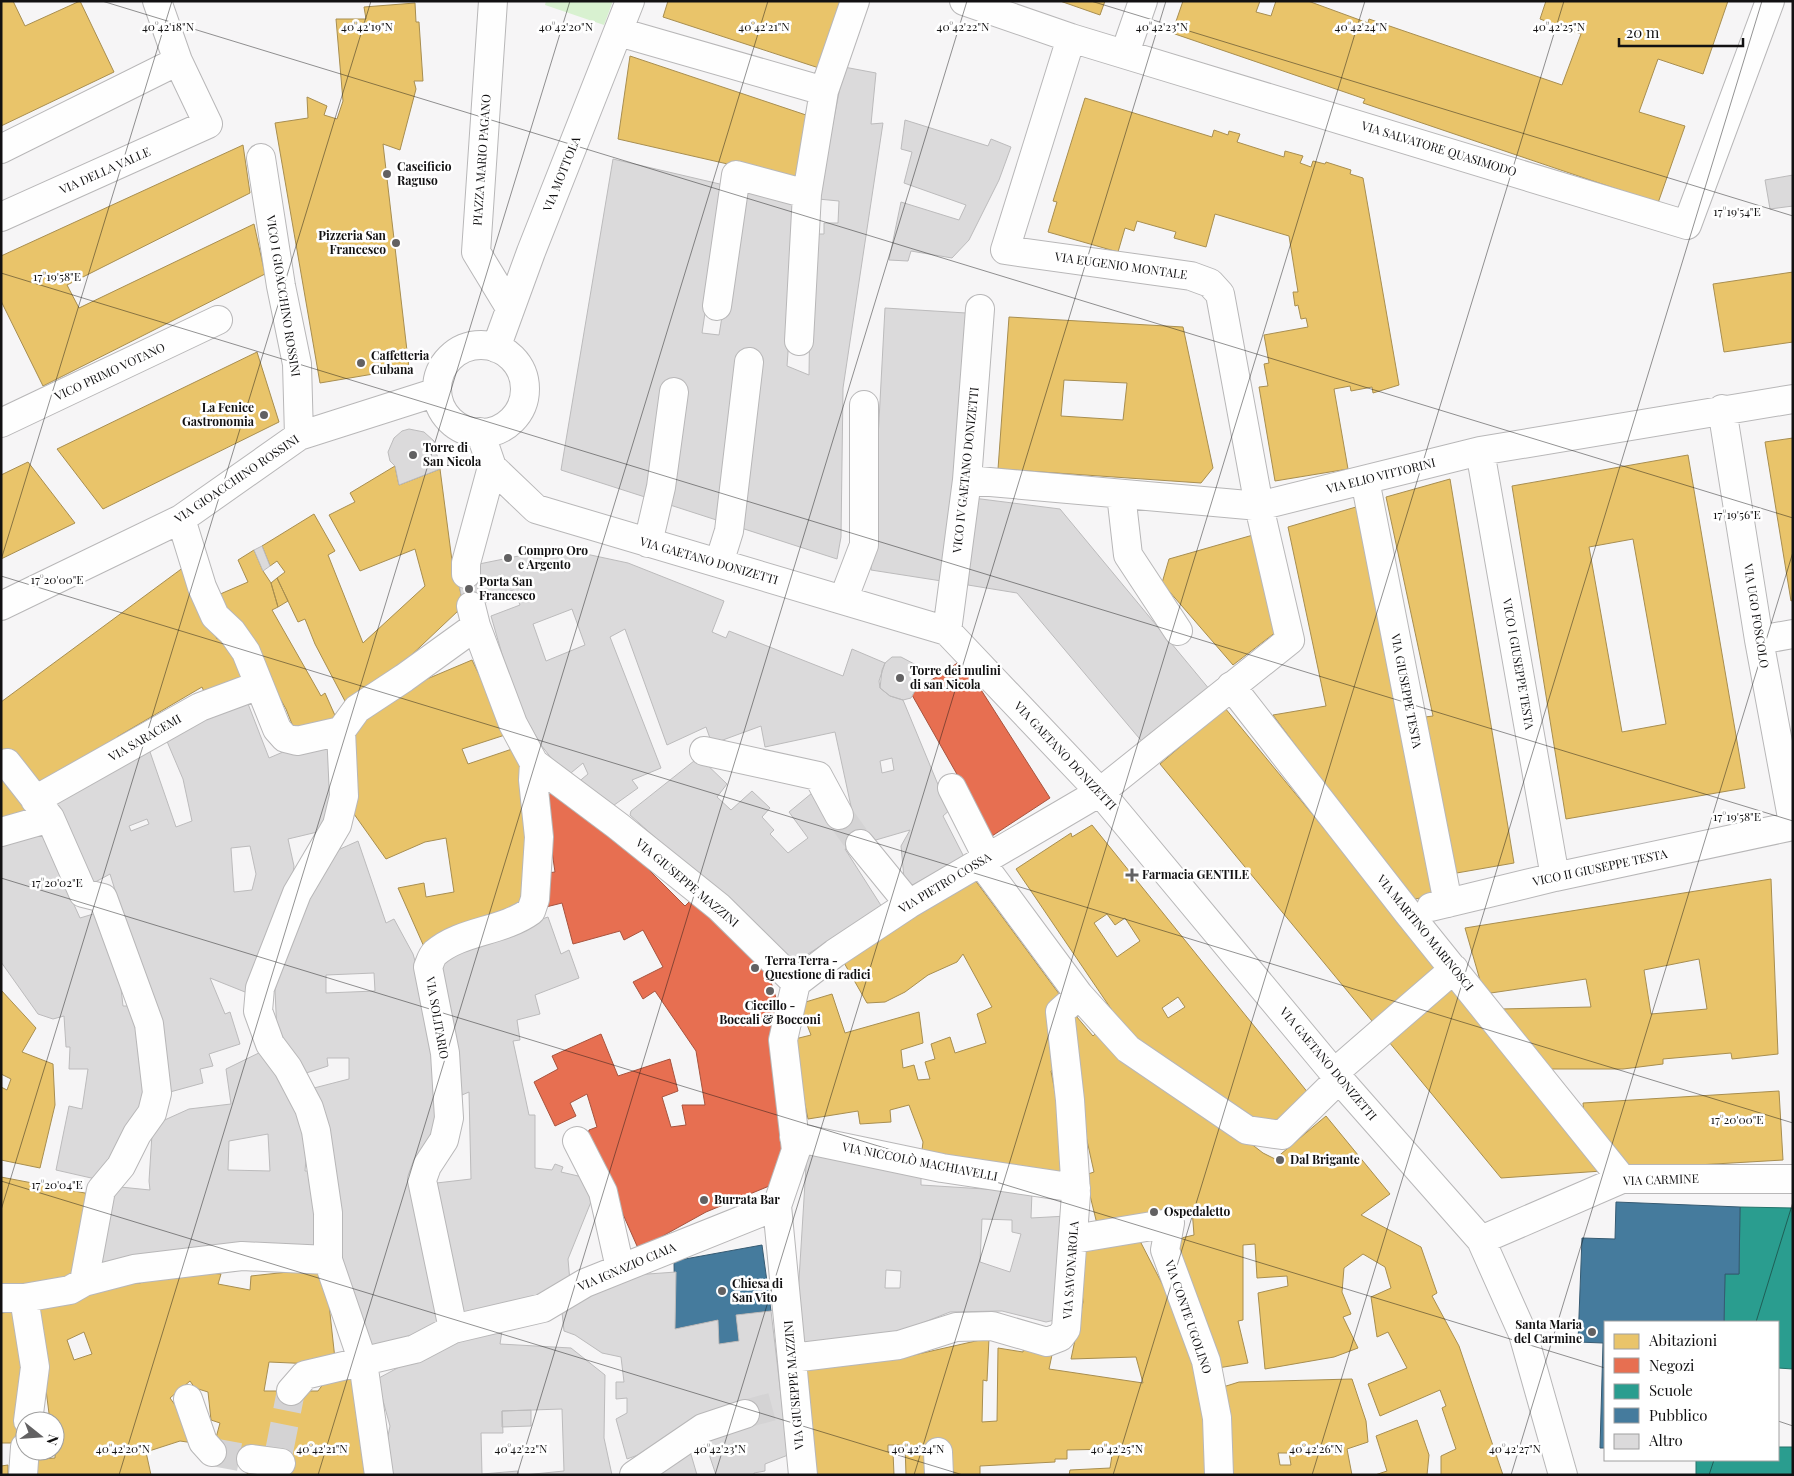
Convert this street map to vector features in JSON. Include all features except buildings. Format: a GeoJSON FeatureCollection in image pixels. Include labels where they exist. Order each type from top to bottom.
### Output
{"type":"FeatureCollection","features":[{"type":"Feature","properties":{"kind":"street"},"geometry":{"type":"LineString","coordinates":[[1,149],[178,62],[157,1]]}},
{"type":"Feature","properties":{"kind":"street","name":"PIAZZA MARIO PAGANO"},"geometry":{"type":"LineString","coordinates":[[493,1],[476,252],[510,308]]}},
{"type":"Feature","properties":{"kind":"street","name":"VIA MOTTOLA"},"geometry":{"type":"LineString","coordinates":[[496,348],[531,252],[630,1]]}},
{"type":"Feature","properties":{"kind":"street"},"geometry":{"type":"LineString","coordinates":[[799,341],[807,194],[824,91],[854,1]]}},
{"type":"Feature","properties":{"kind":"street","name":"VIA SALVATORE QUASIMODO"},"geometry":{"type":"LineString","coordinates":[[964,1],[1070,38],[1125,53],[1687,224],[1770,1]]}},
{"type":"Feature","properties":{"kind":"street"},"geometry":{"type":"LineString","coordinates":[[1125,53],[1143,1]]}},
{"type":"Feature","properties":{"kind":"street"},"geometry":{"type":"LineString","coordinates":[[619,32],[824,91]]}},
{"type":"Feature","properties":{"kind":"street","name":"VIA EUGENIO MONTALE"},"geometry":{"type":"LineString","coordinates":[[1070,38],[1005,250],[1191,276],[1210,283],[1220,294],[1259,506],[1290,640]]}},
{"type":"Feature","properties":{"kind":"street","name":"VIA DELLA VALLE"},"geometry":{"type":"LineString","coordinates":[[1,217],[208,124],[178,62]]}},
{"type":"Feature","properties":{"kind":"street","name":"VICO I GIOACCHINO ROSSINI"},"geometry":{"type":"LineString","coordinates":[[261,158],[281,286],[297,364],[299,436]]}},
{"type":"Feature","properties":{"kind":"street"},"geometry":{"type":"LineString","coordinates":[[717,306],[736,175],[807,194]]}},
{"type":"Feature","properties":{"kind":"street","name":"VICO IV GAETANO DONIZETTI"},"geometry":{"type":"LineString","coordinates":[[947,631],[967,480],[980,309]]}},
{"type":"Feature","properties":{"kind":"street","name":"VICO PRIMO VOTANO"},"geometry":{"type":"LineString","coordinates":[[1,423],[218,320]]}},
{"type":"Feature","properties":{"kind":"street"},"geometry":{"type":"LineString","coordinates":[[478,345],[496,348],[514,358],[522,372],[525,395],[516,416],[505,426],[492,431],[480,432],[461,427],[446,416],[440,404],[437,392],[442,368],[458,351],[478,345]]}},
{"type":"Feature","properties":{"kind":"street"},"geometry":{"type":"LineString","coordinates":[[719,564],[729,531],[749,362]]}},
{"type":"Feature","properties":{"kind":"street","name":"VIA GIOACCHINO ROSSINI"},"geometry":{"type":"LineString","coordinates":[[7,607],[181,519],[299,436],[437,392]]}},
{"type":"Feature","properties":{"kind":"street"},"geometry":{"type":"LineString","coordinates":[[648,543],[660,487],[674,392]]}},
{"type":"Feature","properties":{"kind":"street","name":"VIA ELIO VITTORINI"},"geometry":{"type":"LineString","coordinates":[[967,480],[1259,506],[1480,451],[1793,399]]}},
{"type":"Feature","properties":{"kind":"street"},"geometry":{"type":"LineString","coordinates":[[843,600],[864,545],[864,405]]}},
{"type":"Feature","properties":{"kind":"street","name":"VIA UGO FOSCOLO"},"geometry":{"type":"LineString","coordinates":[[1722,410],[1759,640],[1793,824]]}},
{"type":"Feature","properties":{"kind":"street","name":"VIA GAETANO DONIZETTI"},"geometry":{"type":"LineString","coordinates":[[480,432],[492,467],[536,510],[947,631],[1100,792],[1336,1076],[1481,1240],[1523,1334],[1563,1475]]}},
{"type":"Feature","properties":{"kind":"street","name":"VICO I GIUSEPPE TESTA"},"geometry":{"type":"LineString","coordinates":[[1480,451],[1555,877]]}},
{"type":"Feature","properties":{"kind":"street"},"geometry":{"type":"LineString","coordinates":[[466,574],[466,563],[492,467]]}},
{"type":"Feature","properties":{"kind":"street","name":"VIA GIUSEPPE TESTA"},"geometry":{"type":"LineString","coordinates":[[1365,480],[1448,903]]}},
{"type":"Feature","properties":{"kind":"street"},"geometry":{"type":"LineString","coordinates":[[1121,494],[1128,555],[1178,631]]}},
{"type":"Feature","properties":{"kind":"street"},"geometry":{"type":"LineString","coordinates":[[181,519],[202,587],[215,616],[232,632],[246,652],[277,729],[284,738],[297,741],[341,731]]}},
{"type":"Feature","properties":{"kind":"street"},"geometry":{"type":"LineString","coordinates":[[379,1475],[363,1362],[328,1260],[328,1213],[316,1130],[309,1108],[288,1068],[270,1044],[258,1011],[260,988],[297,893],[337,825],[344,796],[341,731],[357,708],[404,678],[473,616],[513,724],[534,763]]}},
{"type":"Feature","properties":{"kind":"street"},"geometry":{"type":"LineString","coordinates":[[1759,640],[1793,634]]}},
{"type":"Feature","properties":{"kind":"street","name":"VIA PIETRO COSSA"},"geometry":{"type":"LineString","coordinates":[[796,983],[835,953],[909,904],[1100,792],[1290,640]]}},
{"type":"Feature","properties":{"kind":"street","name":"VIA SARACEMI"},"geometry":{"type":"LineString","coordinates":[[1,832],[42,809],[200,706],[259,685]]}},
{"type":"Feature","properties":{"kind":"street","name":"VIA MARTINO MARINOSCI"},"geometry":{"type":"LineString","coordinates":[[1231,686],[1408,913],[1622,1179]]}},
{"type":"Feature","properties":{"kind":"street"},"geometry":{"type":"LineString","coordinates":[[704,751],[818,776],[838,815]]}},
{"type":"Feature","properties":{"kind":"street"},"geometry":{"type":"LineString","coordinates":[[7,763],[42,809],[83,893],[103,898],[149,1024],[158,1093],[152,1113],[137,1134],[121,1166],[101,1190],[84,1282]]}},
{"type":"Feature","properties":{"kind":"street","name":"VIA GIUSEPPE MAZZINI"},"geometry":{"type":"LineString","coordinates":[[534,763],[618,826],[720,907],[796,983],[783,1040],[796,1150],[777,1206],[792,1358],[789,1403],[802,1475]]}},
{"type":"Feature","properties":{"kind":"street","name":"VIA SOLITARIO"},"geometry":{"type":"LineString","coordinates":[[453,1329],[422,1180],[426,1166],[444,1140],[449,1118],[445,1053],[428,967],[433,955],[455,941],[503,926],[531,910],[535,899],[539,837],[533,780],[534,763]]}},
{"type":"Feature","properties":{"kind":"street"},"geometry":{"type":"LineString","coordinates":[[952,788],[984,859],[1079,995],[1128,1049],[1247,1130],[1282,1135],[1336,1076],[1454,969]]}},
{"type":"Feature","properties":{"kind":"street","name":"VICO II GIUSEPPE TESTA"},"geometry":{"type":"LineString","coordinates":[[1408,913],[1555,877],[1793,824]]}},
{"type":"Feature","properties":{"kind":"street"},"geometry":{"type":"LineString","coordinates":[[860,844],[909,904]]}},
{"type":"Feature","properties":{"kind":"street","name":"VIA SAVONAROLA"},"geometry":{"type":"LineString","coordinates":[[792,1358],[899,1345],[956,1327],[992,1326],[1048,1342],[1060,1337],[1066,1329],[1074,1239],[1076,1188],[1070,1100],[1060,1012],[1079,995]]}},
{"type":"Feature","properties":{"kind":"street","name":"VIA NICCOLÒ MACHIAVELLI"},"geometry":{"type":"LineString","coordinates":[[794,1137],[942,1168],[1076,1188]]}},
{"type":"Feature","properties":{"kind":"street"},"geometry":{"type":"LineString","coordinates":[[577,1141],[603,1192],[620,1268]]}},
{"type":"Feature","properties":{"kind":"street","name":"VIA CARMINE"},"geometry":{"type":"LineString","coordinates":[[1481,1240],[1622,1179],[1793,1179]]}},
{"type":"Feature","properties":{"kind":"street","name":"VIA IGNAZIO CIAIA"},"geometry":{"type":"LineString","coordinates":[[291,1391],[305,1375],[415,1349],[453,1329],[543,1308],[584,1283],[777,1206]]}},
{"type":"Feature","properties":{"kind":"street","name":"VIA CONTE UGOLINO"},"geometry":{"type":"LineString","coordinates":[[1074,1239],[1170,1223],[1165,1250],[1206,1361],[1217,1418],[1219,1475]]}},
{"type":"Feature","properties":{"kind":"street"},"geometry":{"type":"LineString","coordinates":[[29,1411],[35,1367],[13,1298],[70,1290],[84,1282],[134,1269],[242,1256],[328,1260]]}},
{"type":"Feature","properties":{"kind":"street"},"geometry":{"type":"LineString","coordinates":[[188,1399],[203,1442],[212,1452]]}},
{"type":"Feature","properties":{"kind":"street"},"geometry":{"type":"LineString","coordinates":[[634,1475],[703,1428],[745,1414]]}},
{"type":"Feature","properties":{"kind":"street"},"geometry":{"type":"LineString","coordinates":[[251,1459],[282,1463]]}},
{"type":"Feature","properties":{"kind":"street"},"geometry":{"type":"LineString","coordinates":[[24,1461],[24,1475]]}},
{"type":"Feature","properties":{"kind":"green space"},"geometry":{"type":"Polygon","coordinates":[[[546,1],[613,1],[604,25],[545,5],[546,1]]]}},
{"type":"Feature","properties":{"kind":"tunnel"},"geometry":{"type":"LineString","coordinates":[[839,815],[860,844]]}},
{"type":"Feature","properties":{"kind":"tunnel"},"geometry":{"type":"LineString","coordinates":[[279,1452],[291,1391]]}},
{"type":"Feature","properties":{"kind":"tunnel"},"geometry":{"type":"LineString","coordinates":[[745,1414],[782,1404]]}},
{"type":"Feature","properties":{"kind":"tunnel"},"geometry":{"type":"LineString","coordinates":[[212,1452],[251,1459]]}},
{"type":"Feature","properties":{"kind":"place","name":"Caseificio Raguso"},"geometry":{"type":"Point","coordinates":[387,174]}},
{"type":"Feature","properties":{"kind":"place","name":"Pizzeria San Francesco"},"geometry":{"type":"Point","coordinates":[396,243]}},
{"type":"Feature","properties":{"kind":"place","name":"Caffetteria Cubana"},"geometry":{"type":"Point","coordinates":[361,363]}},
{"type":"Feature","properties":{"kind":"place","name":"La Fenice Gastronomia"},"geometry":{"type":"Point","coordinates":[264,415]}},
{"type":"Feature","properties":{"kind":"place","name":"Torre di San Nicola"},"geometry":{"type":"Point","coordinates":[413,455]}},
{"type":"Feature","properties":{"kind":"place","name":"Compro Oro e Argento"},"geometry":{"type":"Point","coordinates":[508,558]}},
{"type":"Feature","properties":{"kind":"place","name":"Porta San Francesco"},"geometry":{"type":"Point","coordinates":[469,589]}},
{"type":"Feature","properties":{"kind":"place","name":"Torre dei mulini di san Nicola"},"geometry":{"type":"Point","coordinates":[900,678]}},
{"type":"Feature","properties":{"kind":"place","name":"Farmacia GENTILE"},"geometry":{"type":"Point","coordinates":[1132,875]}},
{"type":"Feature","properties":{"kind":"place","name":"Terra Terra - Questione di radici"},"geometry":{"type":"Point","coordinates":[755,968]}},
{"type":"Feature","properties":{"kind":"place","name":"Ciccillo - Boccali & Bocconi"},"geometry":{"type":"Point","coordinates":[770,991]}},
{"type":"Feature","properties":{"kind":"place","name":"Dal Brigante"},"geometry":{"type":"Point","coordinates":[1280,1160]}},
{"type":"Feature","properties":{"kind":"place","name":"Burrata Bar"},"geometry":{"type":"Point","coordinates":[704,1200]}},
{"type":"Feature","properties":{"kind":"place","name":"Ospedaletto"},"geometry":{"type":"Point","coordinates":[1154,1212]}},
{"type":"Feature","properties":{"kind":"place","name":"Chiesa di San Vito"},"geometry":{"type":"Point","coordinates":[722,1291]}},
{"type":"Feature","properties":{"kind":"place","name":"Santa Maria del Carmine"},"geometry":{"type":"Point","coordinates":[1592,1332]}}]}
